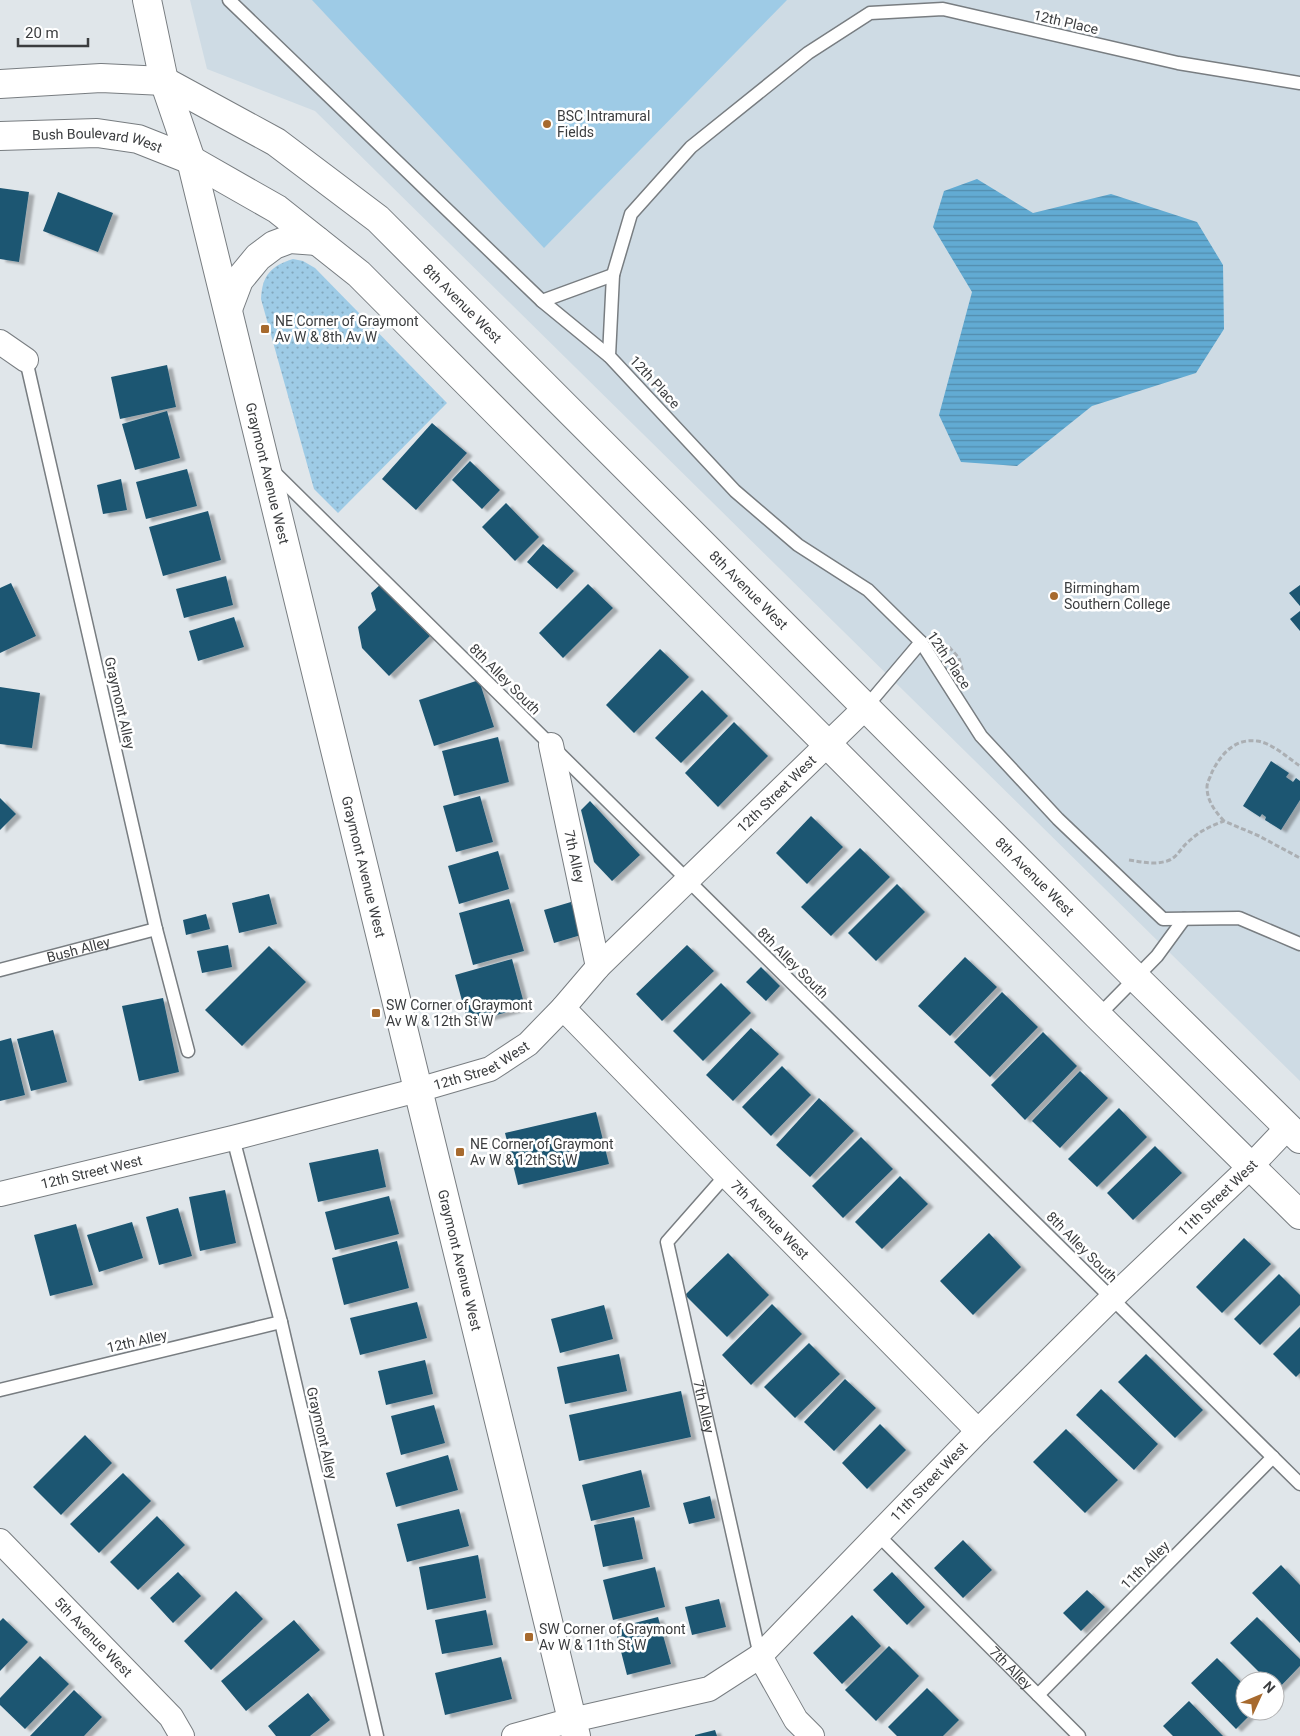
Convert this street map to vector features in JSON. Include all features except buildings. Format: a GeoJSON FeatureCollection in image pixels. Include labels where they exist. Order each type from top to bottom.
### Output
{"type":"FeatureCollection","features":[{"type":"Feature","properties":{"kind":"main road","name":"Graymont Avenue West"},"geometry":{"type":"LineString","coordinates":[[147,0],[164,81],[191,160],[228,309],[574,1728]]}},
{"type":"Feature","properties":{"kind":"main road"},"geometry":{"type":"LineString","coordinates":[[0,84],[101,78],[164,81]]}},
{"type":"Feature","properties":{"kind":"main road","name":"8th Avenue West"},"geometry":{"type":"LineString","coordinates":[[164,81],[276,142],[378,219],[1135,977],[1294,1133]]}},
{"type":"Feature","properties":{"kind":"main road","name":"Bush Boulevard West"},"geometry":{"type":"LineString","coordinates":[[0,136],[97,133],[138,139],[191,160]]}},
{"type":"Feature","properties":{"kind":"main road"},"geometry":{"type":"LineString","coordinates":[[191,160],[277,209],[359,274],[1098,1016],[1300,1215]]}},
{"type":"Feature","properties":{"kind":"main road"},"geometry":{"type":"LineString","coordinates":[[228,309],[239,280],[258,257],[274,245],[290,239],[317,241]]}},
{"type":"Feature","properties":{"kind":"street"},"geometry":{"type":"LineString","coordinates":[[0,342],[26,360]]}},
{"type":"Feature","properties":{"kind":"street","name":"12th Street West"},"geometry":{"type":"LineString","coordinates":[[0,1194],[233,1138],[418,1090],[490,1069],[528,1044],[563,1008],[598,967],[866,707]]}},
{"type":"Feature","properties":{"kind":"street","name":"7th Alley"},"geometry":{"type":"LineString","coordinates":[[551,745],[598,967]]}},
{"type":"Feature","properties":{"kind":"street","name":"7th Avenue West"},"geometry":{"type":"LineString","coordinates":[[563,1008],[978,1431]]}},
{"type":"Feature","properties":{"kind":"street","name":"11th Street West"},"geometry":{"type":"LineString","coordinates":[[514,1736],[574,1728],[709,1689],[760,1656],[978,1431],[1112,1298],[1251,1166],[1294,1133]]}},
{"type":"Feature","properties":{"kind":"street","name":"5th Avenue West"},"geometry":{"type":"LineString","coordinates":[[0,1541],[171,1717],[182,1736]]}},
{"type":"Feature","properties":{"kind":"street"},"geometry":{"type":"LineString","coordinates":[[760,1656],[802,1731]]}},
{"type":"Feature","properties":{"kind":"lane"},"geometry":{"type":"LineString","coordinates":[[229,0],[542,301],[609,356]]}},
{"type":"Feature","properties":{"kind":"lane","name":"12th Place"},"geometry":{"type":"LineString","coordinates":[[1300,83],[1178,63],[943,9],[870,13],[808,53],[691,147],[631,214],[613,275],[609,356],[735,491],[798,545],[868,590],[921,642],[981,736],[1058,819],[1163,919],[1239,918],[1300,944]]}},
{"type":"Feature","properties":{"kind":"lane"},"geometry":{"type":"LineString","coordinates":[[542,301],[613,275]]}},
{"type":"Feature","properties":{"kind":"lane","name":"Graymont Alley"},"geometry":{"type":"LineString","coordinates":[[26,360],[156,929],[188,1051]]}},
{"type":"Feature","properties":{"kind":"lane","name":"8th Alley South"},"geometry":{"type":"LineString","coordinates":[[266,464],[1300,1484]]}},
{"type":"Feature","properties":{"kind":"lane"},"geometry":{"type":"LineString","coordinates":[[866,707],[921,642]]}},
{"type":"Feature","properties":{"kind":"lane"},"geometry":{"type":"LineString","coordinates":[[1098,1016],[1156,956],[1184,919]]}},
{"type":"Feature","properties":{"kind":"lane","name":"Bush Alley"},"geometry":{"type":"LineString","coordinates":[[0,970],[156,929]]}},
{"type":"Feature","properties":{"kind":"lane","name":"Graymont Alley"},"geometry":{"type":"LineString","coordinates":[[233,1138],[281,1322],[377,1736]]}},
{"type":"Feature","properties":{"kind":"lane","name":"7th Alley"},"geometry":{"type":"LineString","coordinates":[[726,1175],[667,1242],[760,1656]]}},
{"type":"Feature","properties":{"kind":"lane","name":"12th Alley"},"geometry":{"type":"LineString","coordinates":[[0,1390],[281,1322]]}},
{"type":"Feature","properties":{"kind":"lane","name":"11th Alley"},"geometry":{"type":"LineString","coordinates":[[1038,1695],[1273,1457]]}},
{"type":"Feature","properties":{"kind":"lane","name":"7th Alley"},"geometry":{"type":"LineString","coordinates":[[878,1535],[1079,1736]]}},
{"type":"Feature","properties":{"kind":"path"},"geometry":{"type":"LineString","coordinates":[[949,647],[959,658],[963,674]]}},
{"type":"Feature","properties":{"kind":"path"},"geometry":{"type":"LineString","coordinates":[[1300,766],[1266,743],[1256,741],[1244,742],[1233,745],[1223,754],[1207,786],[1211,805],[1224,821],[1259,836],[1300,858]]}},
{"type":"Feature","properties":{"kind":"path"},"geometry":{"type":"LineString","coordinates":[[1121,858],[1150,864],[1169,861],[1197,834],[1210,826],[1224,821]]}},
{"type":"Feature","properties":{"kind":"shaded area","name":"Birmingham Southern College"},"geometry":{"type":"Polygon","coordinates":[[[190,0],[1300,0],[1300,1081],[315,111],[207,69],[190,0]]]}},
{"type":"Feature","properties":{"kind":"shaded area","name":"BSC Intramural Fields"},"geometry":{"type":"Polygon","coordinates":[[[312,0],[787,0],[544,248],[312,0]]]}},
{"type":"Feature","properties":{"kind":"shaded area"},"geometry":{"type":"Polygon","coordinates":[[[977,179],[1033,213],[1111,194],[1197,222],[1223,265],[1224,329],[1196,373],[1092,406],[1017,466],[961,462],[939,415],[972,292],[933,227],[944,191],[977,179]]]}},
{"type":"Feature","properties":{"kind":"shaded area"},"geometry":{"type":"Polygon","coordinates":[[[293,259],[303,261],[315,268],[447,403],[338,513],[314,489],[261,299],[263,284],[273,268],[293,259]]]}},
{"type":"Feature","properties":{"kind":"place","name":"BSC Intramural Fields"},"geometry":{"type":"Point","coordinates":[547,124]}},
{"type":"Feature","properties":{"kind":"place","name":"NE Corner of Graymont Av W & 8th Av W"},"geometry":{"type":"Point","coordinates":[265,329]}},
{"type":"Feature","properties":{"kind":"place","name":"Birmingham Southern College"},"geometry":{"type":"Point","coordinates":[1054,596]}},
{"type":"Feature","properties":{"kind":"place","name":"SW Corner of Graymont Av W & 12th St W"},"geometry":{"type":"Point","coordinates":[376,1013]}},
{"type":"Feature","properties":{"kind":"place","name":"NE Corner of Graymont Av W & 12th St W"},"geometry":{"type":"Point","coordinates":[460,1152]}},
{"type":"Feature","properties":{"kind":"place","name":"SW Corner of Graymont Av W & 11th St W"},"geometry":{"type":"Point","coordinates":[529,1637]}}]}
